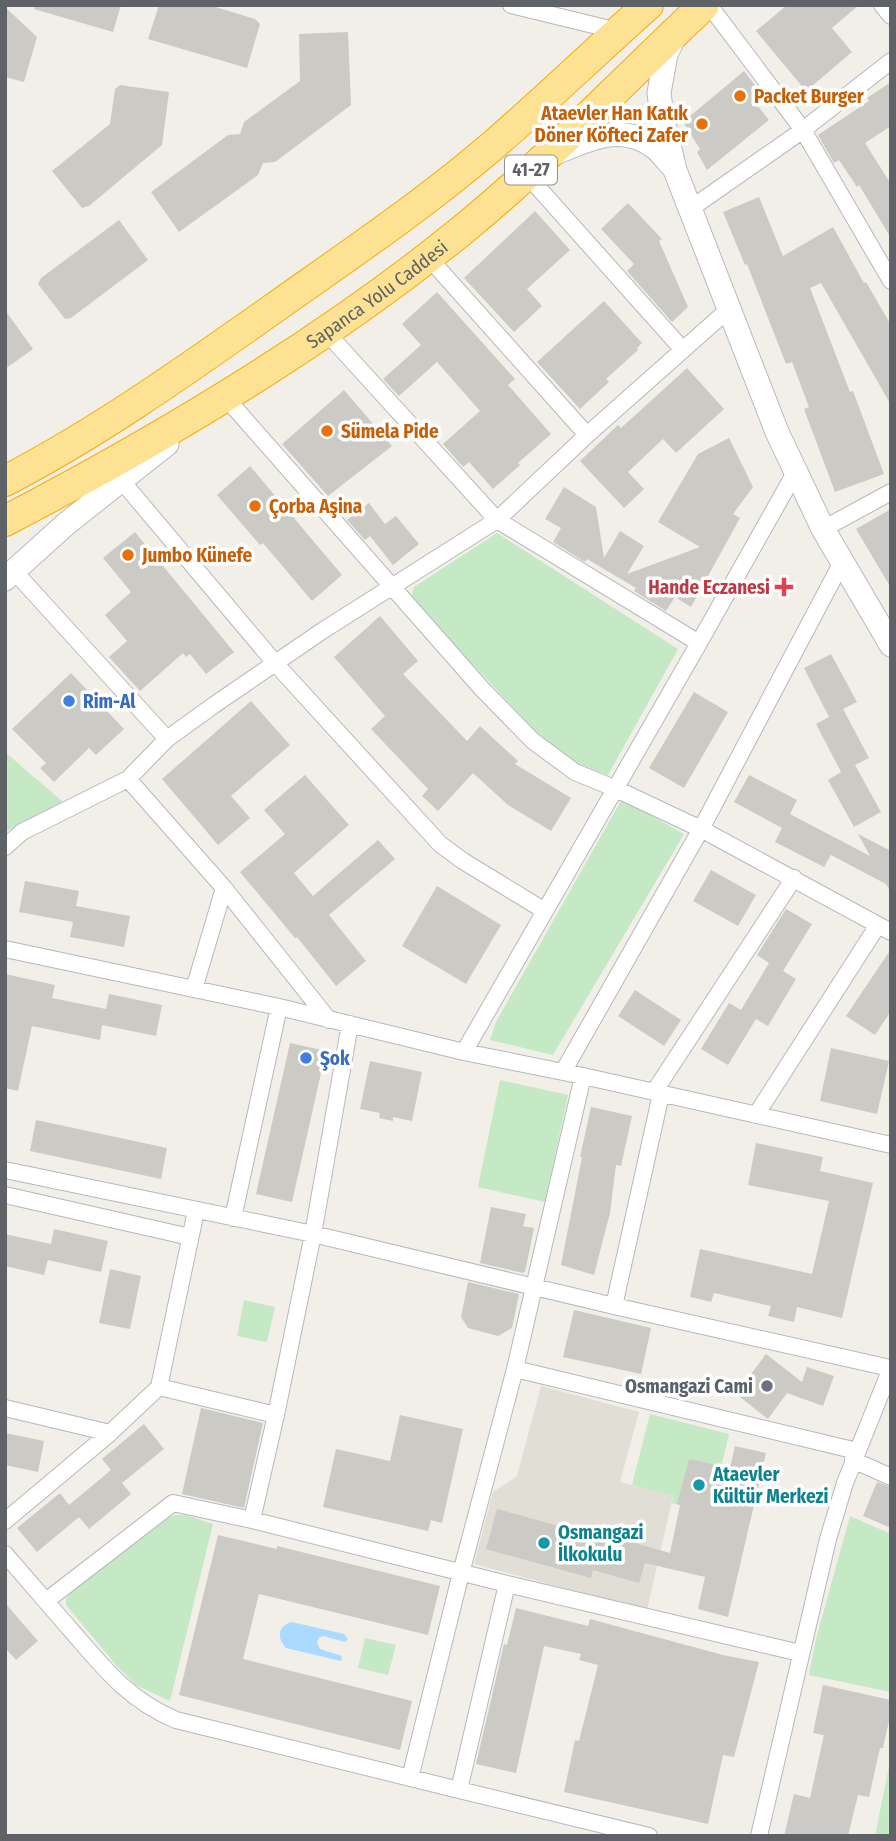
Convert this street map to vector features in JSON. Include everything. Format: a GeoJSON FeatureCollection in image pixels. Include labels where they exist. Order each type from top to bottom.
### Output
{"type":"FeatureCollection","features":[{"type":"Feature","properties":{"kind":"highway"},"geometry":{"type":"LineString","coordinates":[[5,481],[128,409],[288,299],[425,199],[497,142],[648,5]]}},
{"type":"Feature","properties":{"kind":"highway","name":"Sapanca Yolu Caddesi"},"geometry":{"type":"LineString","coordinates":[[5,522],[117,461],[265,371],[335,325],[428,257],[500,198],[706,5]]}},
{"type":"Feature","properties":{"kind":"street"},"geometry":{"type":"LineString","coordinates":[[511,5],[618,32]]}},
{"type":"Feature","properties":{"kind":"street"},"geometry":{"type":"LineString","coordinates":[[706,5],[803,130],[891,281]]}},
{"type":"Feature","properties":{"kind":"street"},"geometry":{"type":"LineString","coordinates":[[882,5],[891,16]]}},
{"type":"Feature","properties":{"kind":"street"},"geometry":{"type":"LineString","coordinates":[[679,29],[666,54],[659,93],[675,170],[774,422],[796,471],[823,529],[891,645]]}},
{"type":"Feature","properties":{"kind":"street"},"geometry":{"type":"LineString","coordinates":[[690,209],[803,130],[891,61]]}},
{"type":"Feature","properties":{"kind":"street"},"geometry":{"type":"LineString","coordinates":[[675,170],[656,148],[640,138],[621,134],[601,135],[535,165],[683,350]]}},
{"type":"Feature","properties":{"kind":"street"},"geometry":{"type":"LineString","coordinates":[[428,257],[587,435]]}},
{"type":"Feature","properties":{"kind":"street"},"geometry":{"type":"LineString","coordinates":[[5,847],[22,832],[128,779],[167,739],[275,663],[497,520],[587,435],[729,309]]}},
{"type":"Feature","properties":{"kind":"street"},"geometry":{"type":"LineString","coordinates":[[335,325],[497,520],[699,643]]}},
{"type":"Feature","properties":{"kind":"street"},"geometry":{"type":"LineString","coordinates":[[167,739],[9,575],[66,523],[226,398],[265,371]]}},
{"type":"Feature","properties":{"kind":"street"},"geometry":{"type":"LineString","coordinates":[[226,398],[483,690],[533,741],[575,772],[701,829],[884,929],[756,1115]]}},
{"type":"Feature","properties":{"kind":"street"},"geometry":{"type":"LineString","coordinates":[[464,1052],[796,471]]}},
{"type":"Feature","properties":{"kind":"street"},"geometry":{"type":"LineString","coordinates":[[121,480],[275,663],[440,844],[463,862],[545,912]]}},
{"type":"Feature","properties":{"kind":"street"},"geometry":{"type":"LineString","coordinates":[[823,529],[891,492]]}},
{"type":"Feature","properties":{"kind":"street"},"geometry":{"type":"LineString","coordinates":[[563,1072],[701,829],[842,562]]}},
{"type":"Feature","properties":{"kind":"street"},"geometry":{"type":"LineString","coordinates":[[128,779],[224,888],[329,1020]]}},
{"type":"Feature","properties":{"kind":"street"},"geometry":{"type":"LineString","coordinates":[[614,1306],[657,1093],[794,878]]}},
{"type":"Feature","properties":{"kind":"street"},"geometry":{"type":"LineString","coordinates":[[194,989],[224,888]]}},
{"type":"Feature","properties":{"kind":"street"},"geometry":{"type":"LineString","coordinates":[[5,949],[279,1007],[464,1052],[891,1145]]}},
{"type":"Feature","properties":{"kind":"street"},"geometry":{"type":"LineString","coordinates":[[233,1218],[279,1007]]}},
{"type":"Feature","properties":{"kind":"street"},"geometry":{"type":"LineString","coordinates":[[252,1520],[313,1234],[350,1024]]}},
{"type":"Feature","properties":{"kind":"street"},"geometry":{"type":"LineString","coordinates":[[410,1778],[515,1369],[583,1076]]}},
{"type":"Feature","properties":{"kind":"street"},"geometry":{"type":"LineString","coordinates":[[5,1170],[313,1234],[614,1306],[891,1368],[855,1456],[828,1539],[759,1836]]}},
{"type":"Feature","properties":{"kind":"street"},"geometry":{"type":"LineString","coordinates":[[5,1195],[190,1237]]}},
{"type":"Feature","properties":{"kind":"street"},"geometry":{"type":"LineString","coordinates":[[5,1521],[110,1433],[159,1387],[196,1211]]}},
{"type":"Feature","properties":{"kind":"street"},"geometry":{"type":"LineString","coordinates":[[515,1369],[855,1456],[891,1477]]}},
{"type":"Feature","properties":{"kind":"street"},"geometry":{"type":"LineString","coordinates":[[159,1387],[276,1415]]}},
{"type":"Feature","properties":{"kind":"street"},"geometry":{"type":"LineString","coordinates":[[5,1408],[110,1433]]}},
{"type":"Feature","properties":{"kind":"street"},"geometry":{"type":"LineString","coordinates":[[46,1601],[173,1503],[800,1653]]}},
{"type":"Feature","properties":{"kind":"street"},"geometry":{"type":"LineString","coordinates":[[5,1554],[109,1674],[134,1697],[157,1712],[176,1720],[649,1836]]}},
{"type":"Feature","properties":{"kind":"street"},"geometry":{"type":"LineString","coordinates":[[459,1790],[507,1584]]}},
{"type":"Feature","properties":{"kind":"shaded area"},"geometry":{"type":"Polygon","coordinates":[[[541,1386],[639,1412],[620,1482],[673,1496],[647,1610],[474,1564],[493,1492],[517,1476],[541,1386]]]}},
{"type":"Feature","properties":{"kind":"green space"},"geometry":{"type":"Polygon","coordinates":[[[497,533],[678,649],[608,775],[576,763],[536,732],[411,598],[414,587],[497,533]]]}},
{"type":"Feature","properties":{"kind":"green space"},"geometry":{"type":"Polygon","coordinates":[[[5,752],[63,802],[5,832],[5,752]]]}},
{"type":"Feature","properties":{"kind":"green space"},"geometry":{"type":"Polygon","coordinates":[[[622,799],[684,834],[553,1055],[490,1040],[496,1022],[622,799]]]}},
{"type":"Feature","properties":{"kind":"green space"},"geometry":{"type":"Polygon","coordinates":[[[500,1080],[568,1095],[545,1202],[478,1187],[500,1080]]]}},
{"type":"Feature","properties":{"kind":"green space"},"geometry":{"type":"Polygon","coordinates":[[[244,1300],[275,1307],[267,1342],[237,1336],[244,1300]]]}},
{"type":"Feature","properties":{"kind":"green space"},"geometry":{"type":"Polygon","coordinates":[[[650,1414],[729,1434],[710,1513],[672,1503],[673,1496],[632,1485],[650,1414]]]}},
{"type":"Feature","properties":{"kind":"green space"},"geometry":{"type":"Polygon","coordinates":[[[186,1515],[213,1524],[170,1701],[136,1685],[66,1605],[66,1599],[70,1593],[166,1518],[186,1515]]]}},
{"type":"Feature","properties":{"kind":"green space"},"geometry":{"type":"Polygon","coordinates":[[[850,1516],[891,1534],[891,1692],[809,1675],[816,1639],[850,1516]]]}},
{"type":"Feature","properties":{"kind":"green space"},"geometry":{"type":"Polygon","coordinates":[[[365,1638],[396,1645],[388,1675],[358,1668],[365,1638]]]}},
{"type":"Feature","properties":{"kind":"green space"},"geometry":{"type":"Polygon","coordinates":[[[891,1757],[891,1836],[875,1836],[891,1757]]]}},
{"type":"Feature","properties":{"kind":"water"},"geometry":{"type":"Polygon","coordinates":[[[292,1622],[344,1634],[348,1639],[345,1642],[323,1636],[317,1642],[320,1649],[342,1656],[341,1661],[286,1648],[280,1632],[292,1622]]]}},
{"type":"Feature","properties":{"kind":"building"},"geometry":{"type":"Polygon","coordinates":[[[35,5],[121,5],[113,32],[34,9],[35,5]]]}},
{"type":"Feature","properties":{"kind":"building"},"geometry":{"type":"Polygon","coordinates":[[[159,5],[209,5],[255,19],[260,24],[247,68],[148,39],[159,5]]]}},
{"type":"Feature","properties":{"kind":"building"},"geometry":{"type":"Polygon","coordinates":[[[787,5],[859,5],[832,28],[852,52],[806,91],[756,31],[787,5]]]}},
{"type":"Feature","properties":{"kind":"building"},"geometry":{"type":"Polygon","coordinates":[[[5,7],[37,37],[24,82],[5,77],[5,7]]]}},
{"type":"Feature","properties":{"kind":"building"},"geometry":{"type":"Polygon","coordinates":[[[348,32],[351,105],[275,162],[263,163],[258,175],[179,232],[151,192],[228,135],[240,134],[244,122],[300,81],[299,34],[348,32]]]}},
{"type":"Feature","properties":{"kind":"building"},"geometry":{"type":"Polygon","coordinates":[[[744,71],[765,98],[757,105],[769,120],[707,170],[697,152],[700,149],[683,122],[744,71]]]}},
{"type":"Feature","properties":{"kind":"building"},"geometry":{"type":"Polygon","coordinates":[[[891,82],[891,126],[865,143],[891,184],[891,238],[859,185],[857,187],[839,160],[834,163],[818,135],[869,101],[867,98],[891,82]]]}},
{"type":"Feature","properties":{"kind":"building"},"geometry":{"type":"Polygon","coordinates":[[[120,85],[169,92],[162,145],[89,206],[82,208],[52,171],[110,124],[115,89],[120,85]]]}},
{"type":"Feature","properties":{"kind":"building"},"geometry":{"type":"Polygon","coordinates":[[[759,197],[783,256],[833,227],[891,325],[891,405],[821,283],[810,288],[884,474],[835,492],[804,409],[809,407],[792,362],[786,364],[747,264],[745,265],[723,212],[759,197]]]}},
{"type":"Feature","properties":{"kind":"building"},"geometry":{"type":"Polygon","coordinates":[[[628,203],[662,239],[659,241],[688,307],[672,322],[627,271],[634,264],[601,229],[628,203]]]}},
{"type":"Feature","properties":{"kind":"building"},"geometry":{"type":"Polygon","coordinates":[[[535,211],[570,250],[527,289],[542,306],[514,332],[464,278],[535,211]]]}},
{"type":"Feature","properties":{"kind":"building"},"geometry":{"type":"Polygon","coordinates":[[[119,220],[148,260],[71,318],[65,319],[38,284],[41,278],[119,220]]]}},
{"type":"Feature","properties":{"kind":"building"},"geometry":{"type":"Polygon","coordinates":[[[437,292],[515,379],[508,385],[551,434],[493,489],[469,462],[463,467],[443,444],[480,411],[437,362],[399,396],[383,379],[421,345],[402,324],[437,292]]]}},
{"type":"Feature","properties":{"kind":"building"},"geometry":{"type":"Polygon","coordinates":[[[604,301],[642,343],[638,350],[606,379],[609,382],[580,409],[537,362],[604,301]]]}},
{"type":"Feature","properties":{"kind":"building"},"geometry":{"type":"Polygon","coordinates":[[[5,310],[33,349],[5,369],[5,310]]]}},
{"type":"Feature","properties":{"kind":"building"},"geometry":{"type":"Polygon","coordinates":[[[687,368],[724,409],[676,453],[663,439],[628,472],[644,489],[624,508],[580,461],[618,425],[621,428],[687,368]]]}},
{"type":"Feature","properties":{"kind":"building"},"geometry":{"type":"Polygon","coordinates":[[[344,390],[392,446],[328,496],[282,444],[344,390]]]}},
{"type":"Feature","properties":{"kind":"building"},"geometry":{"type":"Polygon","coordinates":[[[729,438],[753,487],[733,514],[740,518],[691,607],[675,597],[666,611],[634,591],[636,588],[553,542],[561,528],[545,519],[564,487],[596,507],[604,558],[620,531],[644,546],[627,574],[700,547],[658,522],[698,454],[729,438]]]}},
{"type":"Feature","properties":{"kind":"building"},"geometry":{"type":"Polygon","coordinates":[[[250,466],[342,575],[312,601],[263,543],[260,545],[217,495],[250,466]]]}},
{"type":"Feature","properties":{"kind":"building"},"geometry":{"type":"Polygon","coordinates":[[[369,503],[385,524],[396,516],[419,544],[393,565],[370,536],[365,540],[347,520],[369,503]]]}},
{"type":"Feature","properties":{"kind":"building"},"geometry":{"type":"Polygon","coordinates":[[[891,509],[891,588],[856,529],[891,509]]]}},
{"type":"Feature","properties":{"kind":"building"},"geometry":{"type":"Polygon","coordinates":[[[135,532],[234,652],[206,674],[190,654],[186,657],[183,653],[140,691],[109,657],[127,641],[105,615],[131,592],[103,558],[135,532]]]}},
{"type":"Feature","properties":{"kind":"building"},"geometry":{"type":"Polygon","coordinates":[[[380,616],[418,661],[403,674],[467,741],[480,726],[518,761],[515,764],[571,798],[551,831],[508,805],[473,773],[438,811],[422,796],[428,789],[371,729],[385,716],[334,657],[380,616]]]}},
{"type":"Feature","properties":{"kind":"building"},"geometry":{"type":"Polygon","coordinates":[[[831,654],[857,702],[843,709],[869,758],[855,765],[881,812],[854,827],[828,780],[841,772],[816,724],[829,717],[804,668],[831,654]]]}},
{"type":"Feature","properties":{"kind":"building","name":"Rim-Al"},"geometry":{"type":"Polygon","coordinates":[[[71,673],[124,729],[96,755],[89,748],[54,782],[40,768],[46,763],[12,729],[71,673]]]}},
{"type":"Feature","properties":{"kind":"building"},"geometry":{"type":"Polygon","coordinates":[[[694,692],[728,712],[684,788],[649,768],[694,692]]]}},
{"type":"Feature","properties":{"kind":"building"},"geometry":{"type":"Polygon","coordinates":[[[251,701],[290,745],[231,796],[250,818],[218,845],[162,779],[251,701]]]}},
{"type":"Feature","properties":{"kind":"building"},"geometry":{"type":"Polygon","coordinates":[[[305,775],[349,825],[294,873],[313,896],[378,840],[395,859],[329,915],[366,961],[336,986],[240,872],[285,834],[264,810],[305,775]]]}},
{"type":"Feature","properties":{"kind":"building"},"geometry":{"type":"Polygon","coordinates":[[[749,775],[797,800],[790,814],[870,856],[858,834],[891,851],[891,893],[886,884],[831,855],[824,867],[775,842],[782,828],[734,802],[749,775]]]}},
{"type":"Feature","properties":{"kind":"building"},"geometry":{"type":"Polygon","coordinates":[[[711,870],[756,895],[738,926],[693,901],[711,870]]]}},
{"type":"Feature","properties":{"kind":"building"},"geometry":{"type":"Polygon","coordinates":[[[25,881],[79,891],[76,906],[130,916],[124,947],[70,937],[73,922],[19,912],[25,881]]]}},
{"type":"Feature","properties":{"kind":"building"},"geometry":{"type":"Polygon","coordinates":[[[437,886],[501,925],[466,984],[402,946],[437,886]]]}},
{"type":"Feature","properties":{"kind":"building"},"geometry":{"type":"Polygon","coordinates":[[[786,909],[812,924],[783,971],[796,979],[768,1026],[756,1019],[728,1065],[701,1049],[729,1003],[741,1010],[769,963],[757,955],[786,909]]]}},
{"type":"Feature","properties":{"kind":"building"},"geometry":{"type":"Polygon","coordinates":[[[891,949],[891,1011],[875,1035],[846,1016],[891,949]]]}},
{"type":"Feature","properties":{"kind":"building"},"geometry":{"type":"Polygon","coordinates":[[[5,974],[55,985],[52,998],[106,1009],[109,994],[162,1005],[156,1036],[102,1025],[100,1040],[32,1026],[18,1091],[5,1088],[5,974]]]}},
{"type":"Feature","properties":{"kind":"building"},"geometry":{"type":"Polygon","coordinates":[[[635,990],[681,1020],[664,1046],[618,1016],[635,990]]]}},
{"type":"Feature","properties":{"kind":"building"},"geometry":{"type":"Polygon","coordinates":[[[290,1043],[326,1051],[292,1202],[256,1194],[290,1043]]]}},
{"type":"Feature","properties":{"kind":"building"},"geometry":{"type":"Polygon","coordinates":[[[831,1048],[889,1061],[877,1114],[820,1101],[831,1048]]]}},
{"type":"Feature","properties":{"kind":"building"},"geometry":{"type":"Polygon","coordinates":[[[370,1061],[422,1072],[412,1121],[393,1117],[393,1121],[379,1118],[380,1113],[360,1109],[370,1061]]]}},
{"type":"Feature","properties":{"kind":"building"},"geometry":{"type":"Polygon","coordinates":[[[591,1107],[632,1116],[621,1166],[616,1165],[610,1213],[594,1275],[561,1265],[591,1107]]]}},
{"type":"Feature","properties":{"kind":"building"},"geometry":{"type":"Polygon","coordinates":[[[36,1120],[167,1148],[161,1179],[30,1151],[36,1120]]]}},
{"type":"Feature","properties":{"kind":"building"},"geometry":{"type":"Polygon","coordinates":[[[756,1143],[823,1157],[820,1171],[873,1183],[842,1318],[797,1307],[794,1322],[768,1316],[771,1306],[714,1293],[711,1302],[690,1297],[700,1249],[812,1274],[829,1201],[748,1185],[756,1143]]]}},
{"type":"Feature","properties":{"kind":"building"},"geometry":{"type":"Polygon","coordinates":[[[491,1207],[526,1214],[523,1226],[534,1228],[525,1272],[480,1263],[491,1207]]]}},
{"type":"Feature","properties":{"kind":"building"},"geometry":{"type":"Polygon","coordinates":[[[54,1229],[108,1241],[101,1272],[48,1260],[44,1275],[5,1266],[5,1234],[51,1244],[54,1229]]]}},
{"type":"Feature","properties":{"kind":"building"},"geometry":{"type":"Polygon","coordinates":[[[110,1269],[141,1276],[130,1329],[99,1323],[110,1269]]]}},
{"type":"Feature","properties":{"kind":"building"},"geometry":{"type":"Polygon","coordinates":[[[468,1282],[519,1294],[512,1328],[498,1336],[468,1328],[461,1317],[468,1282]]]}},
{"type":"Feature","properties":{"kind":"building"},"geometry":{"type":"Polygon","coordinates":[[[574,1310],[651,1328],[641,1374],[563,1357],[574,1310]]]}},
{"type":"Feature","properties":{"kind":"building","name":"Osmangazi Cami"},"geometry":{"type":"Polygon","coordinates":[[[766,1354],[802,1382],[807,1367],[834,1376],[823,1406],[787,1393],[768,1419],[736,1394],[766,1354]]]}},
{"type":"Feature","properties":{"kind":"building"},"geometry":{"type":"Polygon","coordinates":[[[201,1408],[263,1423],[244,1508],[182,1494],[201,1408]]]}},
{"type":"Feature","properties":{"kind":"building"},"geometry":{"type":"Polygon","coordinates":[[[400,1415],[463,1429],[442,1523],[431,1520],[428,1531],[323,1507],[336,1449],[390,1461],[400,1415]]]}},
{"type":"Feature","properties":{"kind":"building"},"geometry":{"type":"Polygon","coordinates":[[[144,1424],[164,1449],[122,1483],[131,1494],[89,1529],[79,1517],[37,1552],[17,1528],[60,1493],[69,1505],[111,1470],[102,1459],[144,1424]]]}},
{"type":"Feature","properties":{"kind":"building"},"geometry":{"type":"Polygon","coordinates":[[[5,1433],[44,1441],[38,1472],[5,1465],[5,1433]]]}},
{"type":"Feature","properties":{"kind":"building"},"geometry":{"type":"Polygon","coordinates":[[[735,1446],[766,1453],[728,1617],[698,1609],[705,1577],[645,1563],[639,1583],[593,1570],[591,1578],[486,1549],[497,1509],[613,1541],[614,1537],[670,1553],[680,1505],[677,1504],[689,1459],[730,1468],[735,1446]]]}},
{"type":"Feature","properties":{"kind":"building"},"geometry":{"type":"Polygon","coordinates":[[[877,1482],[891,1487],[891,1528],[863,1516],[877,1482]]]}},
{"type":"Feature","properties":{"kind":"building"},"geometry":{"type":"Polygon","coordinates":[[[218,1535],[277,1549],[277,1546],[440,1586],[428,1635],[259,1594],[243,1659],[412,1701],[400,1750],[179,1695],[218,1535]]]}},
{"type":"Feature","properties":{"kind":"building"},"geometry":{"type":"Polygon","coordinates":[[[5,1603],[38,1641],[16,1660],[5,1648],[5,1603]]]}},
{"type":"Feature","properties":{"kind":"building"},"geometry":{"type":"Polygon","coordinates":[[[516,1608],[588,1626],[590,1619],[759,1662],[734,1757],[723,1755],[708,1824],[564,1792],[575,1740],[579,1741],[598,1665],[579,1660],[581,1654],[544,1646],[516,1773],[476,1764],[504,1644],[507,1645],[516,1608]]]}},
{"type":"Feature","properties":{"kind":"building"},"geometry":{"type":"Polygon","coordinates":[[[823,1685],[891,1700],[883,1748],[880,1748],[869,1797],[858,1795],[848,1836],[784,1836],[794,1794],[810,1798],[824,1735],[813,1733],[823,1685]]]}},
{"type":"Feature","properties":{"kind":"place","name":"Packet Burger"},"geometry":{"type":"Point","coordinates":[740,96]}},
{"type":"Feature","properties":{"kind":"place","name":"Ataevler Han Katık Döner Köfteci Zafer"},"geometry":{"type":"Point","coordinates":[702,124]}},
{"type":"Feature","properties":{"kind":"place","name":"Sümela Pide"},"geometry":{"type":"Point","coordinates":[327,431]}},
{"type":"Feature","properties":{"kind":"place","name":"Çorba Aşina"},"geometry":{"type":"Point","coordinates":[255,506]}},
{"type":"Feature","properties":{"kind":"place","name":"Jumbo Künefe"},"geometry":{"type":"Point","coordinates":[128,555]}},
{"type":"Feature","properties":{"kind":"place","name":"Hande Eczanesi"},"geometry":{"type":"Point","coordinates":[784,587]}},
{"type":"Feature","properties":{"kind":"place","name":"Rim-Al"},"geometry":{"type":"Point","coordinates":[69,701]}},
{"type":"Feature","properties":{"kind":"place","name":"Şok"},"geometry":{"type":"Point","coordinates":[306,1058]}},
{"type":"Feature","properties":{"kind":"place","name":"Osmangazi Cami"},"geometry":{"type":"Point","coordinates":[767,1386]}},
{"type":"Feature","properties":{"kind":"place","name":"Ataevler Kültür Merkezi"},"geometry":{"type":"Point","coordinates":[699,1485]}},
{"type":"Feature","properties":{"kind":"place","name":"Osmangazi İlkokulu"},"geometry":{"type":"Point","coordinates":[544,1543]}}]}
